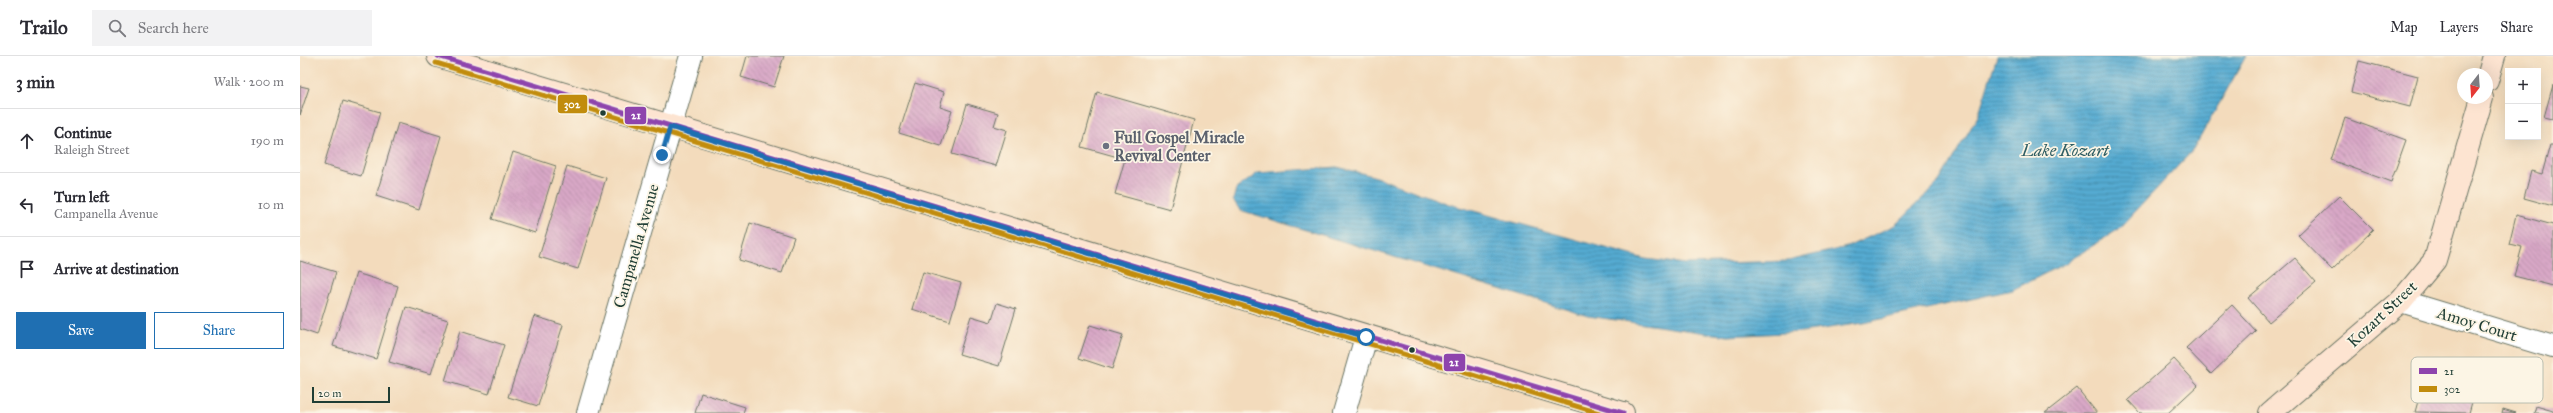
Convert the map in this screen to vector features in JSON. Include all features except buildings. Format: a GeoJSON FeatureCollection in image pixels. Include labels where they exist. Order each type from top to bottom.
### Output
{"type":"FeatureCollection","features":[{"type":"Feature","properties":{"kind":"street"},"geometry":{"type":"LineString","coordinates":[[438,56],[1622,413]]}},
{"type":"Feature","properties":{"kind":"street","name":"Campanella Avenue"},"geometry":{"type":"LineString","coordinates":[[588,413],[691,56]]}},
{"type":"Feature","properties":{"kind":"street"},"geometry":{"type":"LineString","coordinates":[[2491,68],[2494,56]]}},
{"type":"Feature","properties":{"kind":"street","name":"Kozart Street"},"geometry":{"type":"LineString","coordinates":[[2270,413],[2401,301],[2435,260],[2480,104]]}},
{"type":"Feature","properties":{"kind":"street","name":"Amoy Court"},"geometry":{"type":"LineString","coordinates":[[2401,301],[2553,347]]}},
{"type":"Feature","properties":{"kind":"street"},"geometry":{"type":"LineString","coordinates":[[1344,413],[1366,337]]}},
{"type":"Feature","properties":{"kind":"water","name":"Lake Kozart"},"geometry":{"type":"Polygon","coordinates":[[[1997,56],[2246,56],[2193,150],[2119,229],[2064,264],[2012,290],[1863,323],[1801,332],[1728,336],[1588,316],[1240,210],[1233,200],[1236,189],[1258,173],[1337,167],[1373,176],[1449,204],[1645,259],[1686,264],[1788,261],[1847,247],[1895,225],[1938,183],[1978,116],[1997,56]]]}},
{"type":"Feature","properties":{"kind":"transit line","name":"21"},"geometry":{"type":"LineString","coordinates":[[438,56],[1623,413]]}},
{"type":"Feature","properties":{"kind":"transit line","name":"302"},"geometry":{"type":"LineString","coordinates":[[436,63],[1599,413]]}},
{"type":"Feature","properties":{"kind":"place","name":"Full Gospel Miracle Revival Center"},"geometry":{"type":"Point","coordinates":[1106,146]}},
{"type":"Feature","properties":{"kind":"route"},"geometry":{"type":"LineString","coordinates":[[662,155],[670,127],[1366,337]]}}]}
